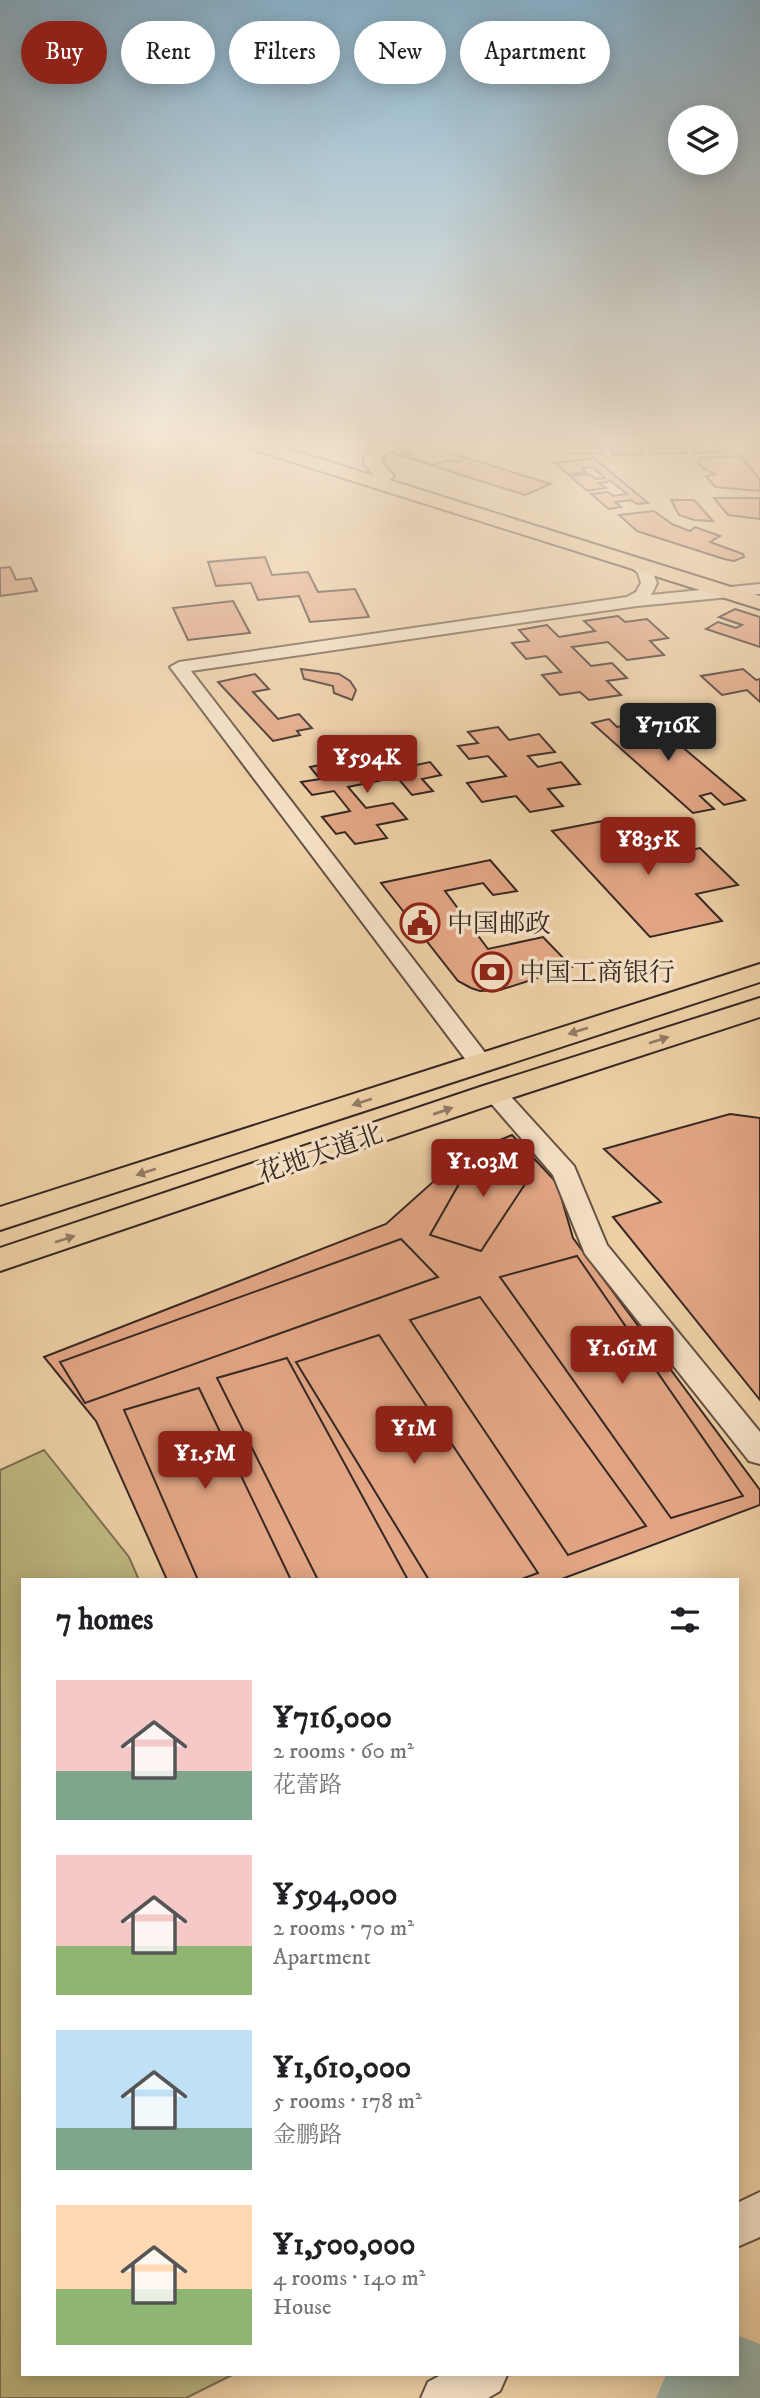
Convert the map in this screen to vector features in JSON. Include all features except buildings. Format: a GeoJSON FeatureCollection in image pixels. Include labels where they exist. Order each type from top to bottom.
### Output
{"type":"FeatureCollection","features":[{"type":"Feature","properties":{"kind":"main road"},"geometry":{"type":"LineString","coordinates":[[595,551],[722,591],[757,594]]}},
{"type":"Feature","properties":{"kind":"main road"},"geometry":{"type":"LineString","coordinates":[[621,551],[757,594]]}},
{"type":"Feature","properties":{"kind":"main road","name":"花地大道北"},"geometry":{"type":"LineString","coordinates":[[0,1219],[760,973]]}},
{"type":"Feature","properties":{"kind":"main road","name":"花地大道北"},"geometry":{"type":"LineString","coordinates":[[0,1261],[494,1093],[760,1007]]}},
{"type":"Feature","properties":{"kind":"street"},"geometry":{"type":"LineString","coordinates":[[631,602],[642,594],[649,583],[645,571],[634,563]]}},
{"type":"Feature","properties":{"kind":"street"},"geometry":{"type":"LineString","coordinates":[[481,1063],[179,667],[722,591]]}},
{"type":"Feature","properties":{"kind":"street"},"geometry":{"type":"LineString","coordinates":[[494,1093],[565,1172],[595,1248],[760,1453]]}},
{"type":"Feature","properties":{"kind":"street"},"geometry":{"type":"LineString","coordinates":[[739,2225],[760,2213]]}},
{"type":"Feature","properties":{"kind":"street"},"geometry":{"type":"LineString","coordinates":[[444,2398],[482,2376]]}},
{"type":"Feature","properties":{"kind":"shaded area"},"geometry":{"type":"Polygon","coordinates":[[[44,1450],[129,1557],[138,1578],[21,1578],[21,2376],[230,2376],[186,2398],[0,2398],[0,1470],[44,1450]]]}},
{"type":"Feature","properties":{"kind":"waterway"},"geometry":{"type":"LineString","coordinates":[[697,2398],[735,2376]]}},
{"type":"Feature","properties":{"kind":"place","name":"中国邮政"},"geometry":{"type":"Point","coordinates":[420,923]}},
{"type":"Feature","properties":{"kind":"place","name":"中国工商银行"},"geometry":{"type":"Point","coordinates":[492,972]}}]}
